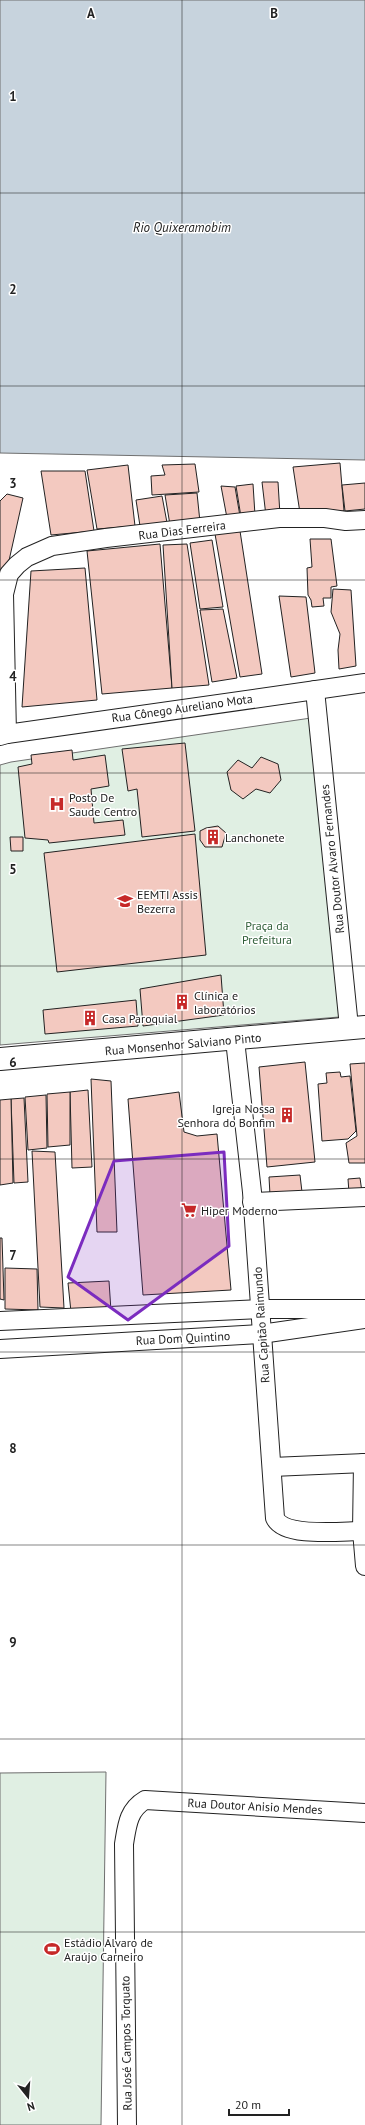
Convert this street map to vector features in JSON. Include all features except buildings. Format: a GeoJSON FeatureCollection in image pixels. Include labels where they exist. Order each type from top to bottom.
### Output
{"type":"FeatureCollection","features":[{"type":"Feature","properties":{"kind":"street","name":"Rua Dias Ferreira"},"geometry":{"type":"LineString","coordinates":[[2,593],[9,574],[27,557],[40,550],[76,543],[279,518],[324,518],[346,521],[365,520]]}},
{"type":"Feature","properties":{"kind":"street"},"geometry":{"type":"LineString","coordinates":[[2,593],[2,734]]}},
{"type":"Feature","properties":{"kind":"street","name":"Rua Cônego Aureliano Mota"},"geometry":{"type":"LineString","coordinates":[[2,734],[365,683]]}},
{"type":"Feature","properties":{"kind":"street","name":"Rua Doutor Alvaro Fernandes"},"geometry":{"type":"LineString","coordinates":[[315,690],[357,1027]]}},
{"type":"Feature","properties":{"kind":"street","name":"Rua Monsenhor Salviano Pinto"},"geometry":{"type":"LineString","coordinates":[[0,1059],[235,1040],[357,1027]]}},
{"type":"Feature","properties":{"kind":"street","name":"Rua Capitão Raimundo"},"geometry":{"type":"LineString","coordinates":[[235,1040],[252,1202],[275,1518],[281,1526],[298,1531],[362,1531]]}},
{"type":"Feature","properties":{"kind":"street"},"geometry":{"type":"LineString","coordinates":[[252,1202],[365,1197]]}},
{"type":"Feature","properties":{"kind":"street","name":"Rua Dom Quintino"},"geometry":{"type":"LineString","coordinates":[[0,1321],[259,1309],[365,1309]]}},
{"type":"Feature","properties":{"kind":"street","name":"Rua Dom Quintino"},"geometry":{"type":"LineString","coordinates":[[0,1349],[261,1334],[365,1319]]}},
{"type":"Feature","properties":{"kind":"street"},"geometry":{"type":"LineString","coordinates":[[272,1467],[364,1463],[362,1531],[365,1566]]}},
{"type":"Feature","properties":{"kind":"street","name":"Rua Doutor Anisio Mendes"},"geometry":{"type":"LineString","coordinates":[[145,1800],[365,1813]]}},
{"type":"Feature","properties":{"kind":"street","name":"Rua José Campos Torquato"},"geometry":{"type":"LineString","coordinates":[[127,2125],[124,1844],[129,1815],[138,1804],[145,1800]]}},
{"type":"Feature","properties":{"kind":"highlighted area"},"geometry":{"type":"Polygon","coordinates":[[[224,1152],[229,1246],[128,1320],[68,1277],[114,1161],[224,1152]]]}},
{"type":"Feature","properties":{"kind":"green space","name":"Praça da Prefeitura"},"geometry":{"type":"Polygon","coordinates":[[[311,718],[339,1017],[0,1045],[0,765],[11,762],[311,718]]]}},
{"type":"Feature","properties":{"kind":"green space","name":"Estádio Álvaro de Araújo Carneiro"},"geometry":{"type":"Polygon","coordinates":[[[106,1772],[101,2125],[0,2125],[0,1773],[106,1772]]]}},
{"type":"Feature","properties":{"kind":"water","name":"Rio Quixeramobim"},"geometry":{"type":"Polygon","coordinates":[[[0,0],[365,0],[365,460],[0,453],[0,0]]]}},
{"type":"Feature","properties":{"kind":"place","name":"Posto De Saude Centro"},"geometry":{"type":"Point","coordinates":[57,804]}},
{"type":"Feature","properties":{"kind":"place","name":"Lanchonete"},"geometry":{"type":"Point","coordinates":[213,837]}},
{"type":"Feature","properties":{"kind":"place","name":"EEMTI Assis Bezerra"},"geometry":{"type":"Point","coordinates":[125,901]}},
{"type":"Feature","properties":{"kind":"place","name":"Clínica e laboratórios"},"geometry":{"type":"Point","coordinates":[182,1002]}},
{"type":"Feature","properties":{"kind":"place","name":"Casa Paroquial"},"geometry":{"type":"Point","coordinates":[90,1018]}},
{"type":"Feature","properties":{"kind":"place","name":"Igreja Nossa Senhora do Bonfim"},"geometry":{"type":"Point","coordinates":[287,1115]}},
{"type":"Feature","properties":{"kind":"place","name":"Hiper Moderno"},"geometry":{"type":"Point","coordinates":[189,1210]}},
{"type":"Feature","properties":{"kind":"place","name":"Estádio Álvaro de Araújo Carneiro"},"geometry":{"type":"Point","coordinates":[52,1949]}}]}
